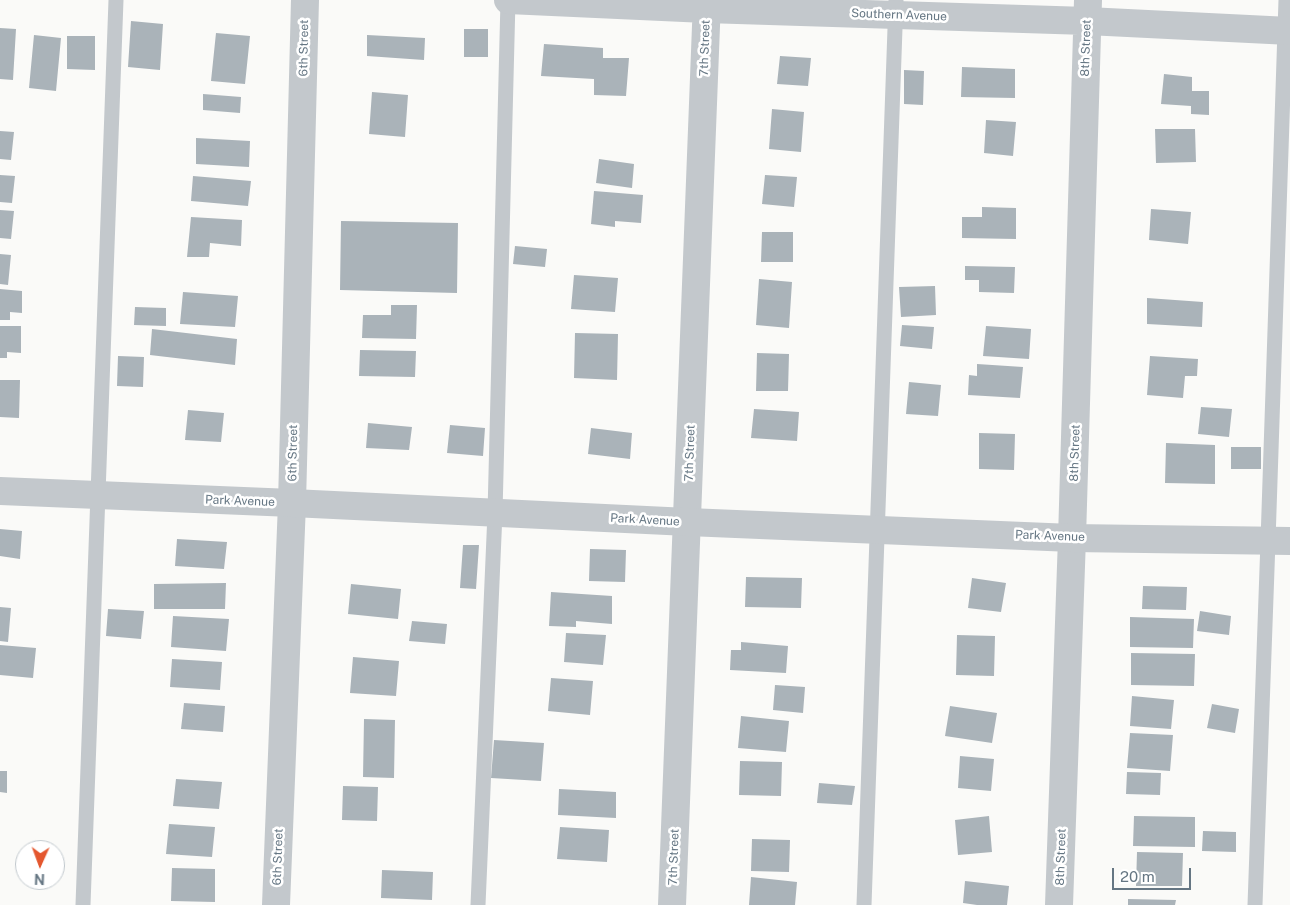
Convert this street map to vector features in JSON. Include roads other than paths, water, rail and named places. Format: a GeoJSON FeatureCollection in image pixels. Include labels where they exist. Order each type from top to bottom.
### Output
{"type":"FeatureCollection","features":[{"type":"Feature","properties":{"kind":"street","name":"6th Street"},"geometry":{"type":"LineString","coordinates":[[276,905],[292,503],[305,0]]}},
{"type":"Feature","properties":{"kind":"street","name":"Southern Avenue"},"geometry":{"type":"LineString","coordinates":[[508,0],[1088,11],[1288,31]]}},
{"type":"Feature","properties":{"kind":"street","name":"7th Street"},"geometry":{"type":"LineString","coordinates":[[672,905],[688,522],[706,4]]}},
{"type":"Feature","properties":{"kind":"street","name":"8th Street"},"geometry":{"type":"LineString","coordinates":[[1059,905],[1088,11]]}},
{"type":"Feature","properties":{"kind":"street","name":"Park Avenue"},"geometry":{"type":"LineString","coordinates":[[0,491],[1072,538],[1279,541]]}},
{"type":"Feature","properties":{"kind":"lane"},"geometry":{"type":"LineString","coordinates":[[84,905],[116,0]]}},
{"type":"Feature","properties":{"kind":"lane"},"geometry":{"type":"LineString","coordinates":[[478,905],[495,513],[508,0]]}},
{"type":"Feature","properties":{"kind":"lane"},"geometry":{"type":"LineString","coordinates":[[1255,905],[1279,541],[1288,31],[1286,0]]}},
{"type":"Feature","properties":{"kind":"lane"},"geometry":{"type":"LineString","coordinates":[[864,905],[896,7]]}}]}
